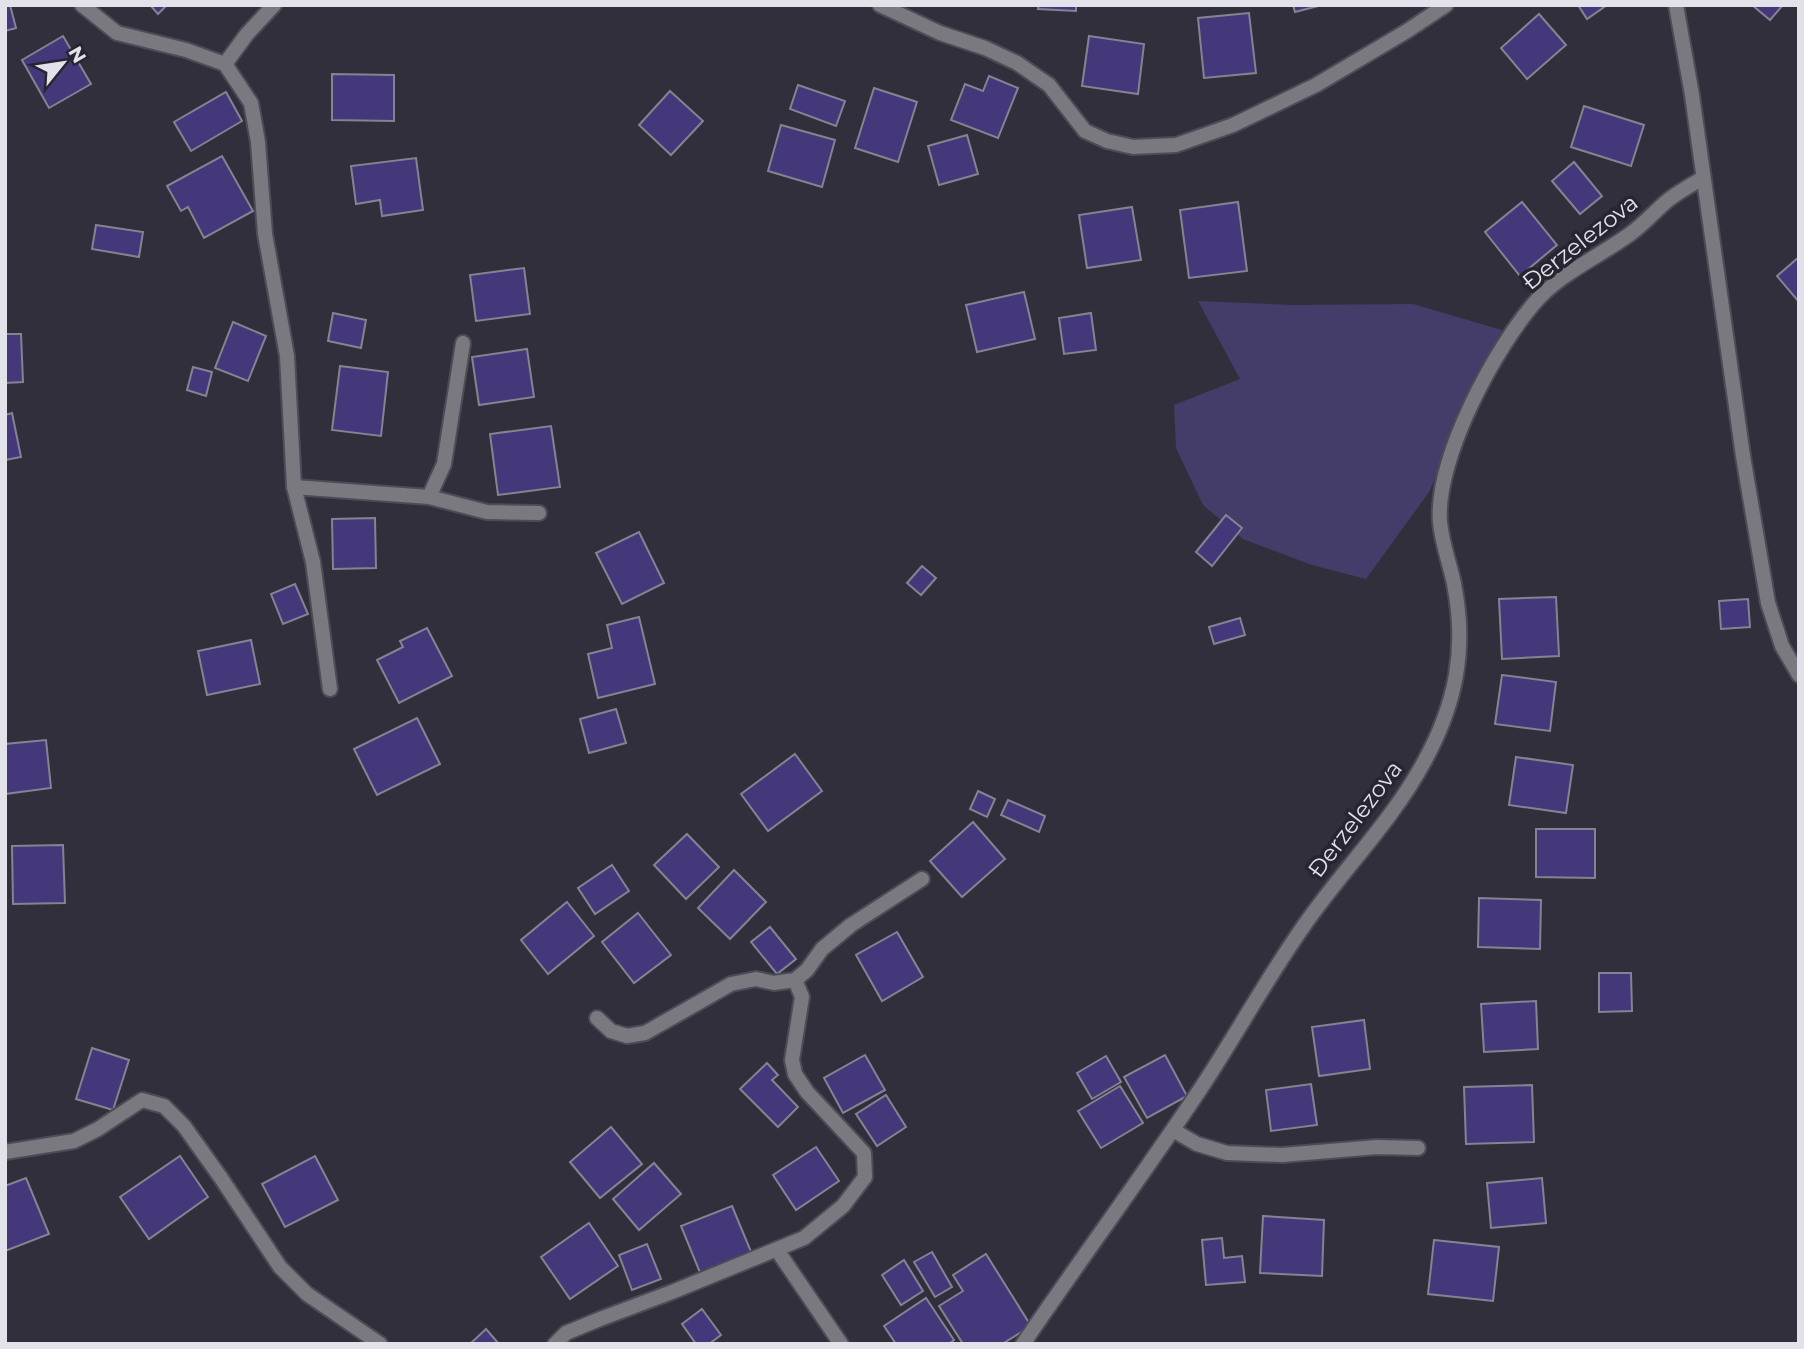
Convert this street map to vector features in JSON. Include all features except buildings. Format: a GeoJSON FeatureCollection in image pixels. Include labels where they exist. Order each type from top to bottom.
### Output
{"type":"FeatureCollection","features":[{"type":"Feature","properties":{"kind":"street"},"geometry":{"type":"LineString","coordinates":[[82,5],[117,33],[186,50],[225,64],[251,103],[258,142],[265,234],[287,356],[294,487],[313,562],[330,689]]}},
{"type":"Feature","properties":{"kind":"street"},"geometry":{"type":"LineString","coordinates":[[225,64],[247,34],[274,5]]}},
{"type":"Feature","properties":{"kind":"street"},"geometry":{"type":"LineString","coordinates":[[880,5],[940,33],[985,48],[1017,63],[1049,85],[1085,131],[1107,141],[1133,147],[1175,145],[1233,125],[1316,85],[1407,32],[1446,5]]}},
{"type":"Feature","properties":{"kind":"street"},"geometry":{"type":"LineString","coordinates":[[1676,5],[1689,74],[1745,469],[1768,603],[1782,646],[1799,676]]}},
{"type":"Feature","properties":{"kind":"street","name":"Đerzelezova"},"geometry":{"type":"LineString","coordinates":[[1023,1344],[1173,1130],[1304,925],[1406,793],[1426,759],[1452,699],[1459,662],[1460,624],[1440,520],[1442,494],[1451,458],[1494,359],[1518,322],[1541,296],[1630,234],[1668,201],[1703,178]]}},
{"type":"Feature","properties":{"kind":"street"},"geometry":{"type":"LineString","coordinates":[[429,497],[444,464],[463,343]]}},
{"type":"Feature","properties":{"kind":"street"},"geometry":{"type":"LineString","coordinates":[[294,487],[429,497],[487,512],[539,513]]}},
{"type":"Feature","properties":{"kind":"street"},"geometry":{"type":"LineString","coordinates":[[597,1018],[611,1031],[627,1036],[645,1033],[731,984],[756,979],[774,983],[795,980],[807,970],[822,949],[851,925],[922,880]]}},
{"type":"Feature","properties":{"kind":"street"},"geometry":{"type":"LineString","coordinates":[[555,1344],[566,1333],[804,1238],[843,1206],[865,1177],[864,1153],[807,1092],[795,1074],[792,1060],[802,997],[795,980]]}},
{"type":"Feature","properties":{"kind":"street"},"geometry":{"type":"LineString","coordinates":[[5,1152],[74,1141],[98,1129],[142,1100],[164,1106],[184,1126],[280,1267],[307,1294],[380,1344]]}},
{"type":"Feature","properties":{"kind":"street"},"geometry":{"type":"LineString","coordinates":[[1173,1130],[1197,1144],[1227,1153],[1282,1154],[1377,1147],[1418,1148]]}},
{"type":"Feature","properties":{"kind":"street"},"geometry":{"type":"LineString","coordinates":[[777,1250],[841,1344]]}},
{"type":"Feature","properties":{"kind":"shaded area"},"geometry":{"type":"Polygon","coordinates":[[[1198,301],[1293,305],[1413,304],[1502,330],[1429,492],[1366,579],[1312,565],[1243,539],[1203,505],[1176,448],[1174,405],[1240,379],[1198,301]]]}}]}
